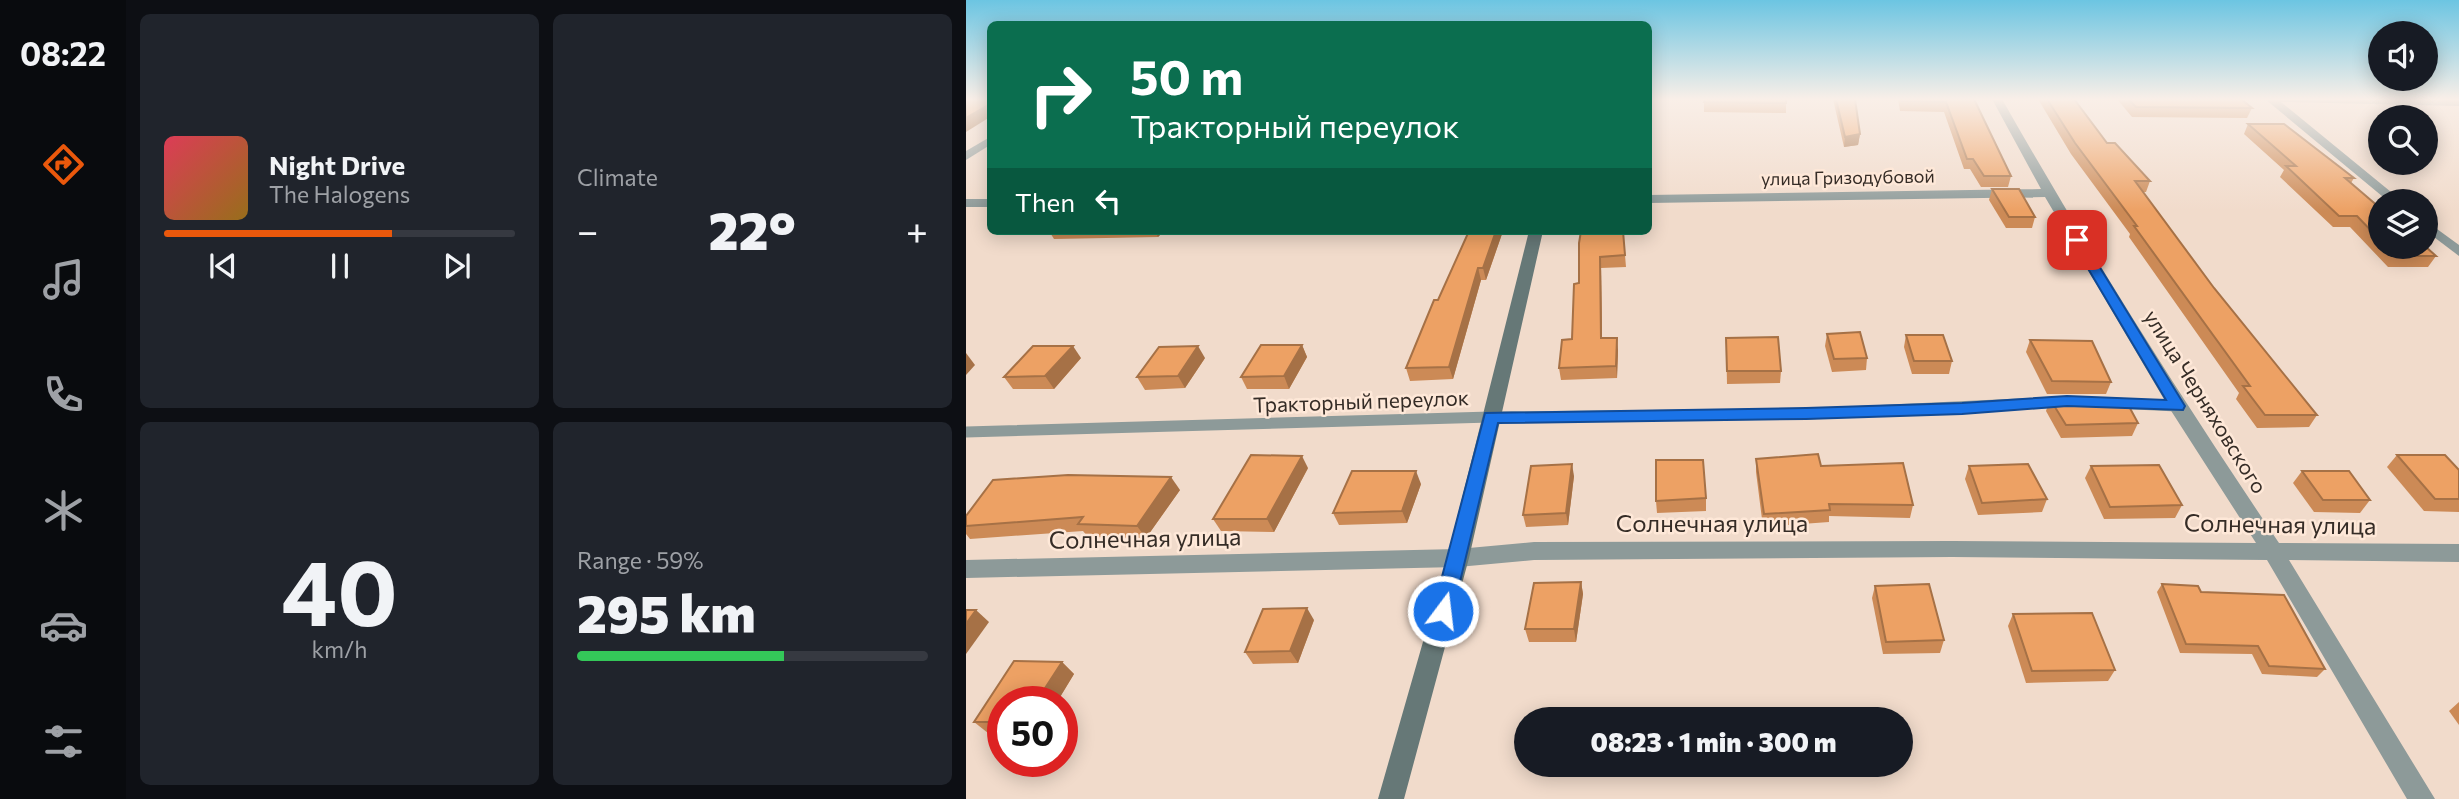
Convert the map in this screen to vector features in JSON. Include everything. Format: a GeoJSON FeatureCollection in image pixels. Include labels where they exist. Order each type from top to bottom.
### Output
{"type":"FeatureCollection","features":[{"type":"Feature","properties":{"kind":"main road"},"geometry":{"type":"LineString","coordinates":[[1391,799],[1458,558],[1534,235]]}},
{"type":"Feature","properties":{"kind":"street","name":"улица Черняховского"},"geometry":{"type":"LineString","coordinates":[[2018,136],[2177,406],[2272,550],[2422,799]]}},
{"type":"Feature","properties":{"kind":"street"},"geometry":{"type":"LineString","coordinates":[[2316,136],[2381,189]]}},
{"type":"Feature","properties":{"kind":"street"},"geometry":{"type":"LineString","coordinates":[[966,156],[987,142]]}},
{"type":"Feature","properties":{"kind":"street","name":"улица Гризодубовой"},"geometry":{"type":"LineString","coordinates":[[1652,199],[2049,193]]}},
{"type":"Feature","properties":{"kind":"street"},"geometry":{"type":"LineString","coordinates":[[966,203],[987,203]]}},
{"type":"Feature","properties":{"kind":"street"},"geometry":{"type":"LineString","coordinates":[[2438,235],[2459,252]]}},
{"type":"Feature","properties":{"kind":"street","name":"Солнечная улица"},"geometry":{"type":"LineString","coordinates":[[966,569],[1458,558],[1534,551],[2272,550],[2459,553]]}},
{"type":"Feature","properties":{"kind":"lane","name":"Тракторный переулок"},"geometry":{"type":"LineString","coordinates":[[966,432],[1491,417],[1806,414],[2081,402]]}},
{"type":"Feature","properties":{"kind":"lane"},"geometry":{"type":"LineString","coordinates":[[2095,402],[2177,406]]}},
{"type":"Feature","properties":{"kind":"building"},"geometry":{"type":"Polygon","coordinates":[[[1959,136],[1992,136],[2011,176],[1984,176],[1973,159],[1967,159],[1959,136]]]}},
{"type":"Feature","properties":{"kind":"building"},"geometry":{"type":"Polygon","coordinates":[[[2071,136],[2102,136],[2107,143],[2115,143],[2150,181],[2135,181],[2214,288],[2317,415],[2265,415],[2243,386],[2250,386],[2071,136]]]}},
{"type":"Feature","properties":{"kind":"building"},"geometry":{"type":"Polygon","coordinates":[[[2262,136],[2300,136],[2354,178],[2345,178],[2368,198],[2368,227],[2357,216],[2339,216],[2286,166],[2296,166],[2262,136]]]}},
{"type":"Feature","properties":{"kind":"building"},"geometry":{"type":"Polygon","coordinates":[[[1992,189],[2019,189],[2035,217],[2009,217],[1992,189]]]}},
{"type":"Feature","properties":{"kind":"building"},"geometry":{"type":"Polygon","coordinates":[[[1467,235],[1495,235],[1483,268],[1478,268],[1449,367],[1406,368],[1434,300],[1438,300],[1467,235]]]}},
{"type":"Feature","properties":{"kind":"building"},"geometry":{"type":"Polygon","coordinates":[[[1580,235],[1623,235],[1625,255],[1600,257],[1601,338],[1617,338],[1616,366],[1559,368],[1562,340],[1572,339],[1574,284],[1579,283],[1580,235]]]}},
{"type":"Feature","properties":{"kind":"building"},"geometry":{"type":"Polygon","coordinates":[[[1860,332],[1867,358],[1834,359],[1827,334],[1860,332]]]}},
{"type":"Feature","properties":{"kind":"building"},"geometry":{"type":"Polygon","coordinates":[[[1906,335],[1943,335],[1952,361],[1914,361],[1906,335]]]}},
{"type":"Feature","properties":{"kind":"building"},"geometry":{"type":"Polygon","coordinates":[[[1778,337],[1781,371],[1727,371],[1726,338],[1778,337]]]}},
{"type":"Feature","properties":{"kind":"building"},"geometry":{"type":"Polygon","coordinates":[[[2030,340],[2092,341],[2111,382],[2052,381],[2030,340]]]}},
{"type":"Feature","properties":{"kind":"building"},"geometry":{"type":"Polygon","coordinates":[[[1261,345],[1302,345],[1284,376],[1241,377],[1261,345]]]}},
{"type":"Feature","properties":{"kind":"building"},"geometry":{"type":"Polygon","coordinates":[[[1033,346],[1073,346],[1045,376],[1004,377],[1033,346]]]}},
{"type":"Feature","properties":{"kind":"building"},"geometry":{"type":"Polygon","coordinates":[[[1198,346],[1178,376],[1137,377],[1159,347],[1198,346]]]}},
{"type":"Feature","properties":{"kind":"building"},"geometry":{"type":"Polygon","coordinates":[[[2050,399],[2125,399],[2138,423],[2066,425],[2050,399]]]}},
{"type":"Feature","properties":{"kind":"building"},"geometry":{"type":"Polygon","coordinates":[[[1818,454],[1821,466],[1903,463],[1913,505],[1829,504],[1830,510],[1764,514],[1756,459],[1818,454]]]}},
{"type":"Feature","properties":{"kind":"building"},"geometry":{"type":"Polygon","coordinates":[[[1251,455],[1302,456],[1267,519],[1213,519],[1251,455]]]}},
{"type":"Feature","properties":{"kind":"building"},"geometry":{"type":"Polygon","coordinates":[[[2397,455],[2445,455],[2459,470],[2459,499],[2435,499],[2397,455]]]}},
{"type":"Feature","properties":{"kind":"building"},"geometry":{"type":"Polygon","coordinates":[[[1656,460],[1703,460],[1706,498],[1656,501],[1656,460]]]}},
{"type":"Feature","properties":{"kind":"building"},"geometry":{"type":"Polygon","coordinates":[[[1572,464],[1566,513],[1523,515],[1531,466],[1572,464]]]}},
{"type":"Feature","properties":{"kind":"building"},"geometry":{"type":"Polygon","coordinates":[[[2028,464],[2047,499],[1982,503],[1969,466],[2028,464]]]}},
{"type":"Feature","properties":{"kind":"building"},"geometry":{"type":"Polygon","coordinates":[[[2159,465],[2182,505],[2110,507],[2091,466],[2159,465]]]}},
{"type":"Feature","properties":{"kind":"building"},"geometry":{"type":"Polygon","coordinates":[[[1352,471],[1416,471],[1402,511],[1333,513],[1352,471]]]}},
{"type":"Feature","properties":{"kind":"building"},"geometry":{"type":"Polygon","coordinates":[[[2302,471],[2349,471],[2370,500],[2323,500],[2302,471]]]}},
{"type":"Feature","properties":{"kind":"building"},"geometry":{"type":"Polygon","coordinates":[[[1068,475],[1171,477],[1137,526],[1078,524],[1083,517],[966,526],[966,516],[993,480],[1068,475]]]}},
{"type":"Feature","properties":{"kind":"building"},"geometry":{"type":"Polygon","coordinates":[[[1581,582],[1574,629],[1525,629],[1534,583],[1581,582]]]}},
{"type":"Feature","properties":{"kind":"building"},"geometry":{"type":"Polygon","coordinates":[[[1929,584],[1944,640],[1886,642],[1875,586],[1929,584]]]}},
{"type":"Feature","properties":{"kind":"building"},"geometry":{"type":"Polygon","coordinates":[[[2162,584],[2198,586],[2201,592],[2284,595],[2325,669],[2269,666],[2258,646],[2186,644],[2162,584]]]}},
{"type":"Feature","properties":{"kind":"building"},"geometry":{"type":"Polygon","coordinates":[[[1307,608],[1290,651],[1245,652],[1263,609],[1307,608]]]}},
{"type":"Feature","properties":{"kind":"building"},"geometry":{"type":"Polygon","coordinates":[[[966,610],[976,610],[966,624],[966,610]]]}},
{"type":"Feature","properties":{"kind":"building"},"geometry":{"type":"Polygon","coordinates":[[[2092,613],[2115,670],[2032,671],[2013,614],[2092,613]]]}},
{"type":"Feature","properties":{"kind":"building"},"geometry":{"type":"Polygon","coordinates":[[[1014,661],[1062,662],[1046,686],[998,686],[1014,661]]]}},
{"type":"Feature","properties":{"kind":"building"},"geometry":{"type":"Polygon","coordinates":[[[987,702],[987,722],[974,722],[987,702]]]}},
{"type":"Feature","properties":{"kind":"route"},"geometry":{"type":"LineString","coordinates":[[1443,611],[1491,417],[1806,414],[2067,401],[2177,406],[2077,240]]}}]}
